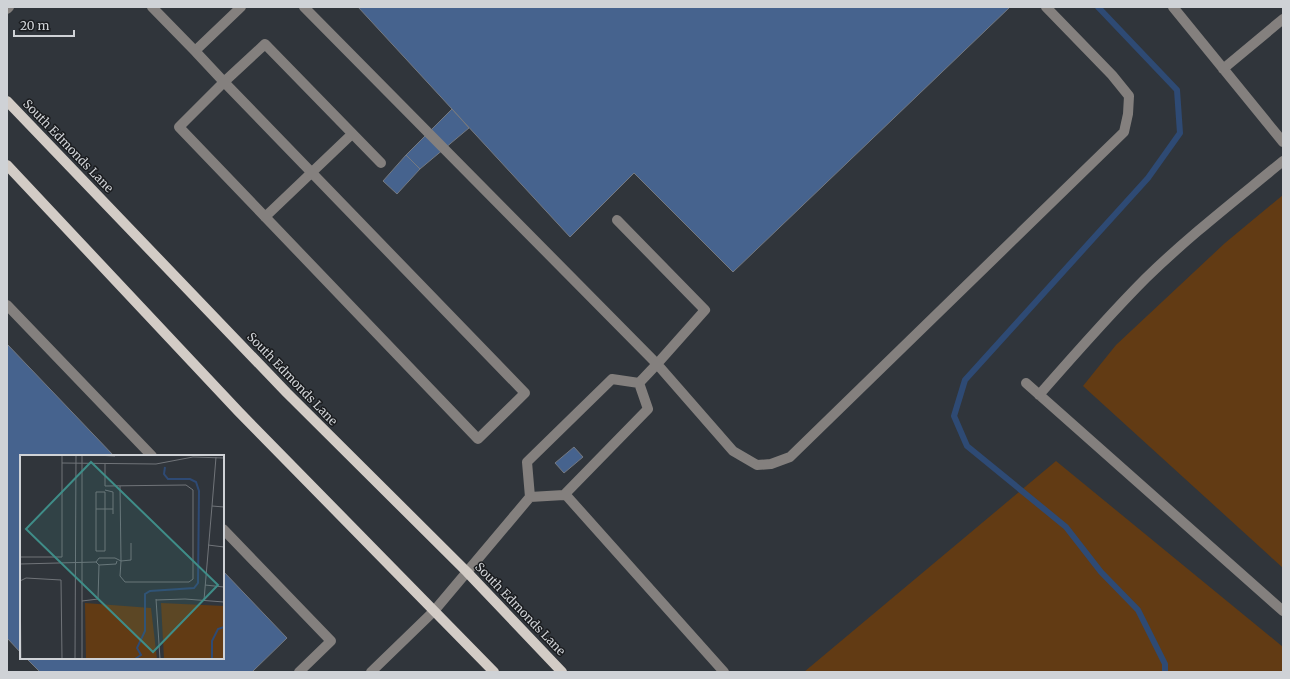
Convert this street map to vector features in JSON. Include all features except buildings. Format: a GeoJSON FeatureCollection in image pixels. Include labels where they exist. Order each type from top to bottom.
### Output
{"type":"FeatureCollection","features":[{"type":"Feature","properties":{"kind":"main road","name":"South Edmonds Lane"},"geometry":{"type":"LineString","coordinates":[[7,101],[287,393],[467,572],[562,672]]}},
{"type":"Feature","properties":{"kind":"main road"},"geometry":{"type":"LineString","coordinates":[[7,165],[239,412],[494,672]]}},
{"type":"Feature","properties":{"kind":"street"},"geometry":{"type":"LineString","coordinates":[[152,7],[224,82],[312,172],[525,393],[478,439],[178,127],[224,82],[265,44],[381,163]]}},
{"type":"Feature","properties":{"kind":"street"},"geometry":{"type":"LineString","coordinates":[[195,51],[241,7]]}},
{"type":"Feature","properties":{"kind":"street"},"geometry":{"type":"LineString","coordinates":[[304,7],[657,364],[733,451],[757,464],[771,464],[790,457],[1124,132],[1128,114],[1129,96],[1112,75],[1046,7]]}},
{"type":"Feature","properties":{"kind":"street"},"geometry":{"type":"LineString","coordinates":[[1173,7],[1283,142]]}},
{"type":"Feature","properties":{"kind":"street"},"geometry":{"type":"LineString","coordinates":[[1223,69],[1283,19]]}},
{"type":"Feature","properties":{"kind":"street"},"geometry":{"type":"LineString","coordinates":[[265,217],[352,134]]}},
{"type":"Feature","properties":{"kind":"street"},"geometry":{"type":"LineString","coordinates":[[1039,395],[1106,319],[1147,278],[1189,239],[1283,161]]}},
{"type":"Feature","properties":{"kind":"street"},"geometry":{"type":"LineString","coordinates":[[617,220],[705,310],[639,383]]}},
{"type":"Feature","properties":{"kind":"street"},"geometry":{"type":"LineString","coordinates":[[7,305],[151,455]]}},
{"type":"Feature","properties":{"kind":"street"},"geometry":{"type":"LineString","coordinates":[[371,672],[434,611],[530,497],[527,462],[612,379],[639,383]]}},
{"type":"Feature","properties":{"kind":"street"},"geometry":{"type":"LineString","coordinates":[[530,497],[565,494],[648,409],[639,383]]}},
{"type":"Feature","properties":{"kind":"street"},"geometry":{"type":"LineString","coordinates":[[1026,383],[1283,611]]}},
{"type":"Feature","properties":{"kind":"street"},"geometry":{"type":"LineString","coordinates":[[565,494],[724,672]]}},
{"type":"Feature","properties":{"kind":"street"},"geometry":{"type":"LineString","coordinates":[[224,530],[331,641],[299,672]]}},
{"type":"Feature","properties":{"kind":"shaded area"},"geometry":{"type":"Polygon","coordinates":[[[1283,195],[1283,568],[1083,386],[1116,345],[1225,243],[1283,195]]]}},
{"type":"Feature","properties":{"kind":"shaded area"},"geometry":{"type":"Polygon","coordinates":[[[1056,461],[1283,647],[1283,672],[804,672],[1056,461]]]}},
{"type":"Feature","properties":{"kind":"waterway"},"geometry":{"type":"LineString","coordinates":[[1098,7],[1177,90],[1180,133],[1148,178],[965,380],[954,416],[967,446],[1066,527],[1101,572],[1138,610],[1165,664],[1165,672]]}}]}
